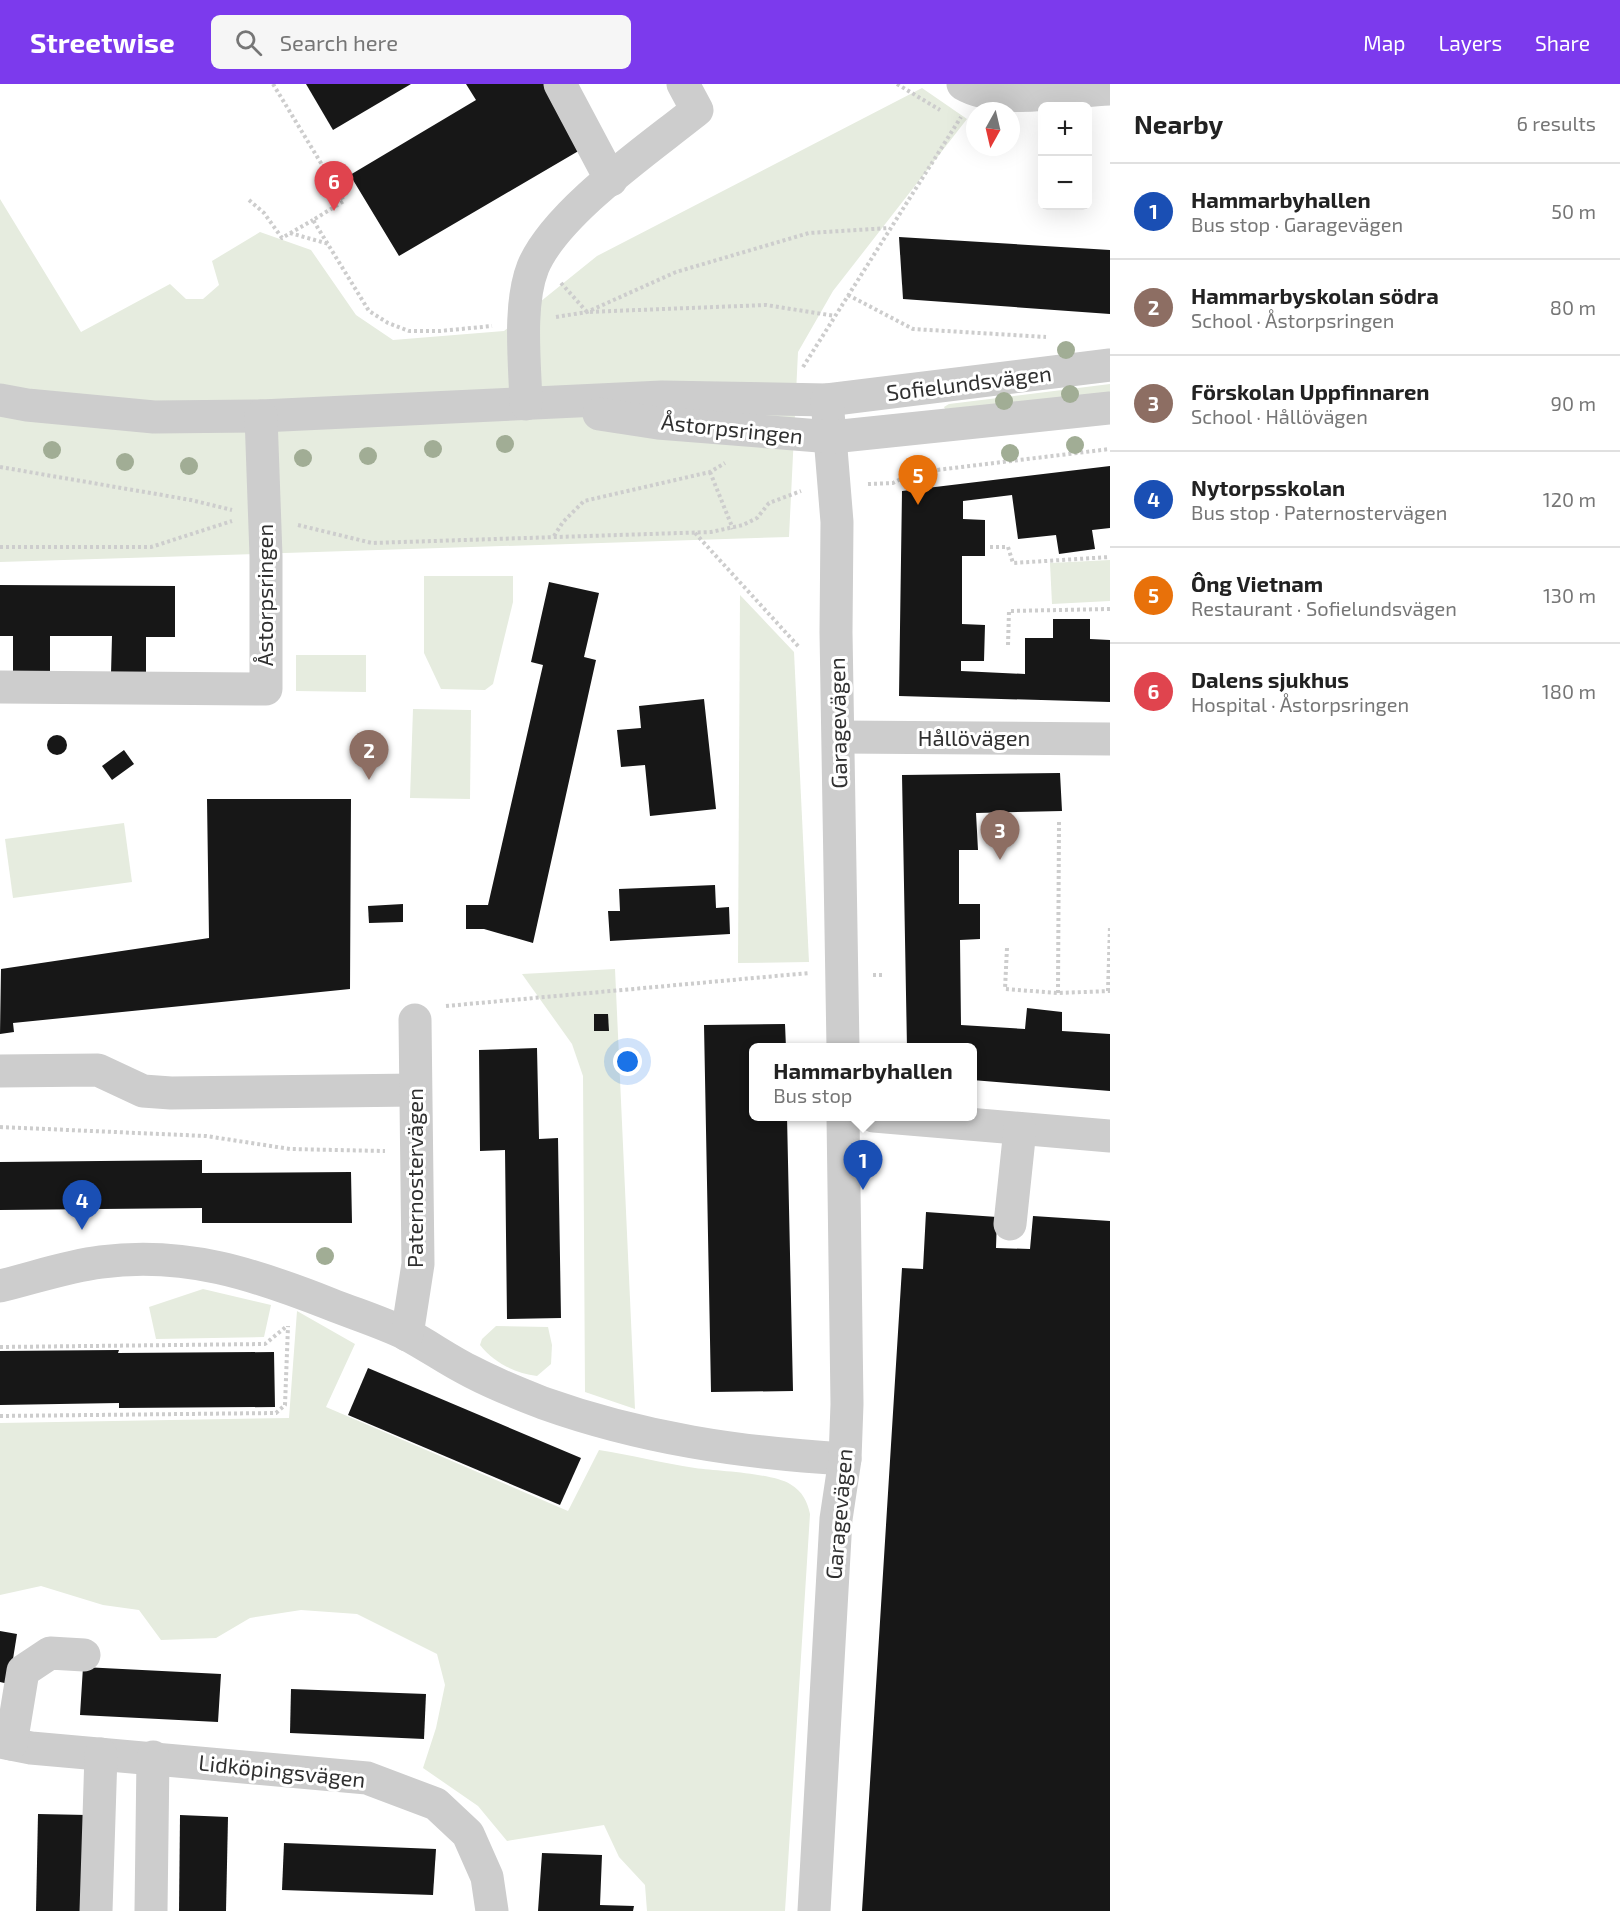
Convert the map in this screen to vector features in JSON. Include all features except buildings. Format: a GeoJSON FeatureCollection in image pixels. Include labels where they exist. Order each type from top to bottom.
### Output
{"type":"FeatureCollection","features":[{"type":"Feature","properties":{"kind":"street"},"geometry":{"type":"LineString","coordinates":[[560,84],[611,180]]}},
{"type":"Feature","properties":{"kind":"street"},"geometry":{"type":"LineString","coordinates":[[526,404],[525,323],[533,268],[560,225],[697,110],[682,84]]}},
{"type":"Feature","properties":{"kind":"street"},"geometry":{"type":"LineString","coordinates":[[963,84],[985,93],[1015,94],[1110,89]]}},
{"type":"Feature","properties":{"kind":"street","name":"Sofielundsvägen"},"geometry":{"type":"LineString","coordinates":[[827,400],[1110,366]]}},
{"type":"Feature","properties":{"kind":"street","name":"Åstorpsringen"},"geometry":{"type":"LineString","coordinates":[[0,400],[27,405],[154,417],[261,416],[662,397],[827,400]]}},
{"type":"Feature","properties":{"kind":"street","name":"Garagevägen"},"geometry":{"type":"LineString","coordinates":[[827,400],[836,486],[843,1043]]}},
{"type":"Feature","properties":{"kind":"street","name":"Åstorpsringen"},"geometry":{"type":"LineString","coordinates":[[526,404],[658,423],[832,438]]}},
{"type":"Feature","properties":{"kind":"street","name":"Sofielundsvägen"},"geometry":{"type":"LineString","coordinates":[[832,438],[1110,408]]}},
{"type":"Feature","properties":{"kind":"street","name":"Åstorpsringen"},"geometry":{"type":"LineString","coordinates":[[0,687],[266,689],[266,556],[261,416]]}},
{"type":"Feature","properties":{"kind":"street","name":"Hållövägen"},"geometry":{"type":"LineString","coordinates":[[839,737],[1110,739]]}},
{"type":"Feature","properties":{"kind":"street","name":"Paternostervägen"},"geometry":{"type":"LineString","coordinates":[[407,1335],[418,1264],[415,1020]]}},
{"type":"Feature","properties":{"kind":"street"},"geometry":{"type":"LineString","coordinates":[[0,1071],[98,1070],[143,1091],[171,1093],[415,1090]]}},
{"type":"Feature","properties":{"kind":"street","name":"Garagevägen"},"geometry":{"type":"LineString","coordinates":[[814,1911],[836,1519],[845,1459],[847,1404],[843,1121]]}},
{"type":"Feature","properties":{"kind":"street"},"geometry":{"type":"LineString","coordinates":[[926,1121],[1110,1136]]}},
{"type":"Feature","properties":{"kind":"street"},"geometry":{"type":"LineString","coordinates":[[1010,1224],[1020,1130]]}},
{"type":"Feature","properties":{"kind":"street"},"geometry":{"type":"LineString","coordinates":[[0,1286],[101,1262],[154,1260],[195,1262],[226,1267],[314,1296],[407,1335],[472,1372],[543,1402],[652,1436],[771,1454],[845,1459]]}},
{"type":"Feature","properties":{"kind":"street"},"geometry":{"type":"LineString","coordinates":[[5,1743],[23,1671],[50,1653],[84,1655]]}},
{"type":"Feature","properties":{"kind":"street","name":"Lidköpingsvägen"},"geometry":{"type":"LineString","coordinates":[[5,1743],[367,1778],[436,1804],[468,1834],[487,1877],[492,1911]]}},
{"type":"Feature","properties":{"kind":"street"},"geometry":{"type":"LineString","coordinates":[[96,1911],[101,1754]]}},
{"type":"Feature","properties":{"kind":"street"},"geometry":{"type":"LineString","coordinates":[[152,1911],[153,1757]]}},
{"type":"Feature","properties":{"kind":"path"},"geometry":{"type":"LineString","coordinates":[[249,200],[264,213],[282,238],[344,201],[273,84]]}},
{"type":"Feature","properties":{"kind":"path"},"geometry":{"type":"LineString","coordinates":[[897,84],[941,111]]}},
{"type":"Feature","properties":{"kind":"path"},"geometry":{"type":"LineString","coordinates":[[801,370],[959,121],[950,116]]}},
{"type":"Feature","properties":{"kind":"path"},"geometry":{"type":"LineString","coordinates":[[314,220],[369,311],[388,323],[409,331],[440,331],[497,325]]}},
{"type":"Feature","properties":{"kind":"path"},"geometry":{"type":"LineString","coordinates":[[587,312],[676,272],[809,232],[889,228]]}},
{"type":"Feature","properties":{"kind":"path"},"geometry":{"type":"LineString","coordinates":[[290,233],[329,244]]}},
{"type":"Feature","properties":{"kind":"path"},"geometry":{"type":"LineString","coordinates":[[848,295],[913,329],[1052,337]]}},
{"type":"Feature","properties":{"kind":"path"},"geometry":{"type":"LineString","coordinates":[[547,319],[587,312],[766,305],[835,316]]}},
{"type":"Feature","properties":{"kind":"path"},"geometry":{"type":"LineString","coordinates":[[309,527],[372,543],[694,533],[733,529],[757,518],[769,502],[794,492],[836,486],[893,483],[912,473],[1110,449]]}},
{"type":"Feature","properties":{"kind":"path"},"geometry":{"type":"LineString","coordinates":[[554,536],[584,501],[710,472],[728,462]]}},
{"type":"Feature","properties":{"kind":"path"},"geometry":{"type":"LineString","coordinates":[[0,467],[190,500],[242,512]]}},
{"type":"Feature","properties":{"kind":"path"},"geometry":{"type":"LineString","coordinates":[[710,472],[733,529]]}},
{"type":"Feature","properties":{"kind":"path"},"geometry":{"type":"LineString","coordinates":[[0,547],[151,547],[242,519]]}},
{"type":"Feature","properties":{"kind":"path"},"geometry":{"type":"LineString","coordinates":[[694,533],[800,647]]}},
{"type":"Feature","properties":{"kind":"path"},"geometry":{"type":"LineString","coordinates":[[990,547],[1008,547],[1013,563],[1110,557]]}},
{"type":"Feature","properties":{"kind":"path"},"geometry":{"type":"LineString","coordinates":[[1008,645],[1009,611],[1110,609]]}},
{"type":"Feature","properties":{"kind":"path"},"geometry":{"type":"LineString","coordinates":[[1058,993],[1059,822]]}},
{"type":"Feature","properties":{"kind":"path"},"geometry":{"type":"LineString","coordinates":[[1007,948],[1005,989],[1058,993],[1109,991],[1110,926]]}},
{"type":"Feature","properties":{"kind":"path"},"geometry":{"type":"LineString","coordinates":[[415,1020],[435,1007],[805,973]]}},
{"type":"Feature","properties":{"kind":"path"},"geometry":{"type":"LineString","coordinates":[[0,1127],[206,1136],[290,1149],[416,1152]]}},
{"type":"Feature","properties":{"kind":"path"},"geometry":{"type":"LineString","coordinates":[[0,1347],[265,1344],[288,1326],[314,1296]]}},
{"type":"Feature","properties":{"kind":"path"},"geometry":{"type":"LineString","coordinates":[[0,1416],[276,1413],[285,1406],[288,1326]]}},
{"type":"Feature","properties":{"kind":"shaded area"},"geometry":{"type":"Polygon","coordinates":[[[922,88],[966,118],[833,291],[798,352],[789,537],[0,562],[0,199],[81,332],[170,284],[186,299],[203,299],[219,285],[212,261],[260,232],[311,250],[356,315],[393,340],[504,331],[597,256],[922,88]]]}},
{"type":"Feature","properties":{"kind":"shaded area"},"geometry":{"type":"Polygon","coordinates":[[[1110,384],[1110,398],[945,409],[944,407],[949,404],[1110,384]]]}},
{"type":"Feature","properties":{"kind":"shaded area"},"geometry":{"type":"Polygon","coordinates":[[[1110,560],[1110,601],[1052,604],[1050,563],[1110,560]]]}},
{"type":"Feature","properties":{"kind":"shaded area"},"geometry":{"type":"Polygon","coordinates":[[[424,576],[513,576],[513,602],[493,684],[485,690],[441,689],[424,653],[424,576]]]}},
{"type":"Feature","properties":{"kind":"shaded area"},"geometry":{"type":"Polygon","coordinates":[[[740,595],[794,652],[809,962],[738,963],[740,595]]]}},
{"type":"Feature","properties":{"kind":"shaded area"},"geometry":{"type":"Polygon","coordinates":[[[296,655],[366,655],[366,692],[296,691],[296,655]]]}},
{"type":"Feature","properties":{"kind":"shaded area"},"geometry":{"type":"Polygon","coordinates":[[[413,709],[471,710],[470,799],[410,798],[413,709]]]}},
{"type":"Feature","properties":{"kind":"shaded area"},"geometry":{"type":"Polygon","coordinates":[[[124,823],[132,882],[13,898],[5,839],[124,823]]]}},
{"type":"Feature","properties":{"kind":"shaded area"},"geometry":{"type":"Polygon","coordinates":[[[615,969],[635,1409],[585,1392],[583,1076],[572,1044],[522,974],[615,969]]]}},
{"type":"Feature","properties":{"kind":"shaded area"},"geometry":{"type":"Polygon","coordinates":[[[203,1289],[271,1305],[264,1337],[156,1339],[149,1307],[203,1289]]]}},
{"type":"Feature","properties":{"kind":"shaded area"},"geometry":{"type":"Polygon","coordinates":[[[297,1311],[355,1344],[326,1407],[568,1511],[599,1450],[695,1468],[770,1477],[790,1484],[801,1494],[810,1514],[785,1911],[647,1911],[645,1885],[619,1857],[604,1825],[507,1841],[478,1806],[423,1768],[436,1728],[445,1685],[437,1654],[357,1614],[301,1610],[250,1618],[216,1638],[161,1640],[139,1610],[103,1605],[41,1586],[0,1595],[0,1423],[289,1418],[297,1311]]]}},
{"type":"Feature","properties":{"kind":"shaded area"},"geometry":{"type":"Polygon","coordinates":[[[496,1326],[548,1327],[552,1345],[551,1364],[537,1376],[513,1370],[498,1362],[480,1345],[482,1339],[496,1326]]]}},
{"type":"Feature","properties":{"kind":"place","name":"Dalens sjukhus"},"geometry":{"type":"Point","coordinates":[334,211]}},
{"type":"Feature","properties":{"kind":"place","name":"Ông Vietnam"},"geometry":{"type":"Point","coordinates":[918,505]}},
{"type":"Feature","properties":{"kind":"place","name":"Hammarbyskolan södra"},"geometry":{"type":"Point","coordinates":[369,780]}},
{"type":"Feature","properties":{"kind":"place","name":"Förskolan Uppfinnaren"},"geometry":{"type":"Point","coordinates":[1000,860]}},
{"type":"Feature","properties":{"kind":"place","name":"Hammarbyhallen"},"geometry":{"type":"Point","coordinates":[863,1190]}},
{"type":"Feature","properties":{"kind":"place","name":"Nytorpsskolan"},"geometry":{"type":"Point","coordinates":[82,1230]}}]}
